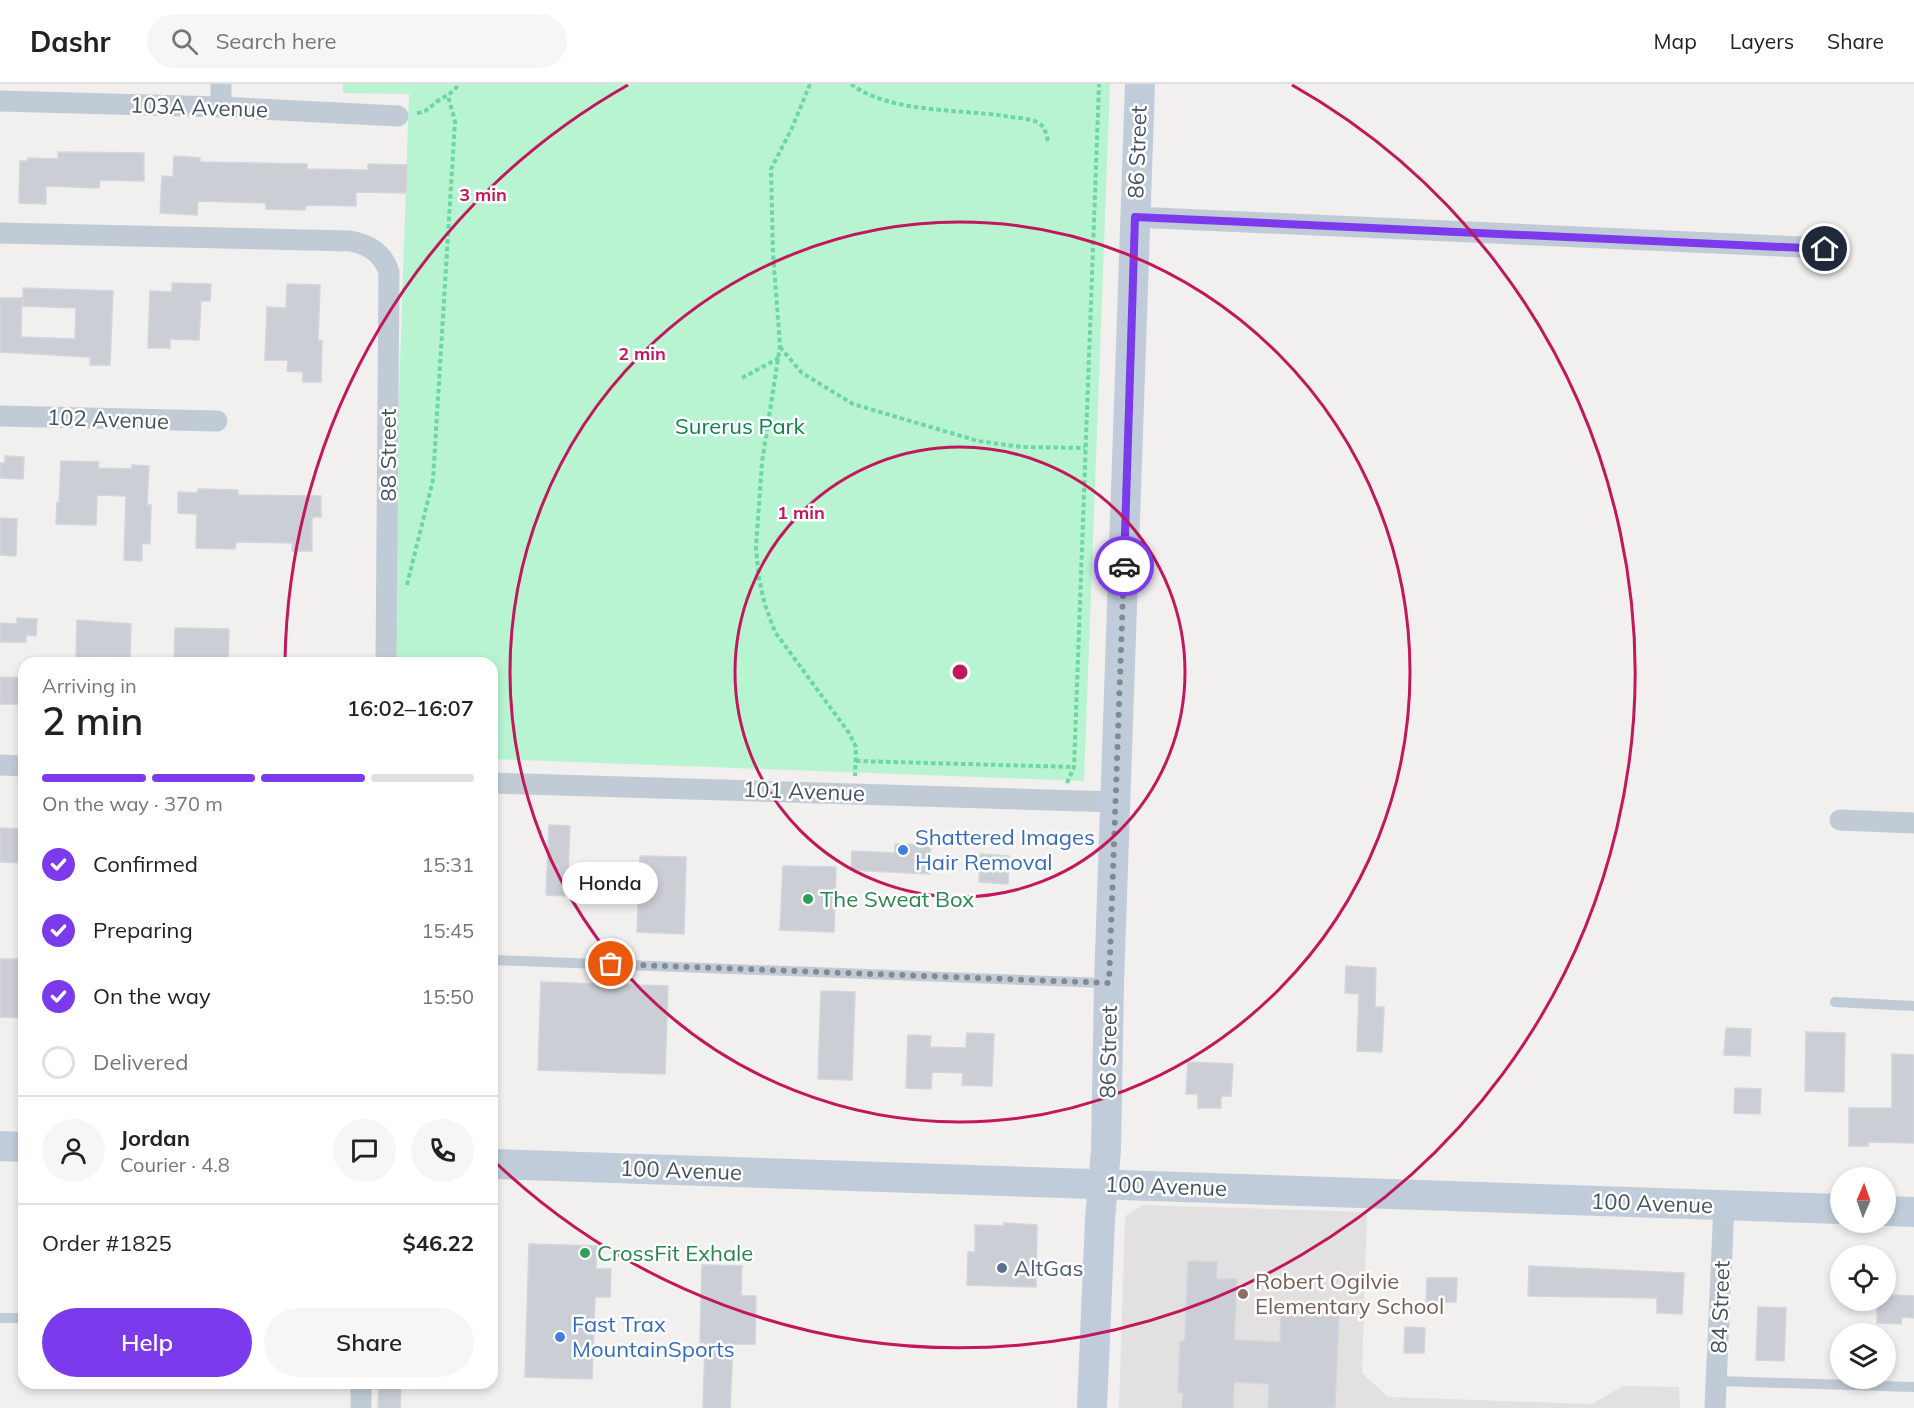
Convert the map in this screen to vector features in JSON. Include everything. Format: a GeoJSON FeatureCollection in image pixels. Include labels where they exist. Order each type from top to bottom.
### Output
{"type":"FeatureCollection","features":[{"type":"Feature","properties":{"kind":"main road","name":"86 Street"},"geometry":{"type":"LineString","coordinates":[[1092,1408],[1100,1219],[1104,1184],[1140,84]]}},
{"type":"Feature","properties":{"kind":"main road"},"geometry":{"type":"LineString","coordinates":[[0,1146],[18,1147]]}},
{"type":"Feature","properties":{"kind":"main road","name":"100 Avenue"},"geometry":{"type":"LineString","coordinates":[[498,1164],[1830,1209]]}},
{"type":"Feature","properties":{"kind":"main road"},"geometry":{"type":"LineString","coordinates":[[1896,1211],[1914,1212]]}},
{"type":"Feature","properties":{"kind":"street"},"geometry":{"type":"LineString","coordinates":[[220,107],[221,84]]}},
{"type":"Feature","properties":{"kind":"street","name":"103A Avenue"},"geometry":{"type":"LineString","coordinates":[[0,101],[220,107],[398,116]]}},
{"type":"Feature","properties":{"kind":"street"},"geometry":{"type":"LineString","coordinates":[[1135,217],[1825,249]]}},
{"type":"Feature","properties":{"kind":"street","name":"88 Street"},"geometry":{"type":"LineString","coordinates":[[0,233],[350,241],[375,252],[386,263],[389,272],[386,657]]}},
{"type":"Feature","properties":{"kind":"street","name":"102 Avenue"},"geometry":{"type":"LineString","coordinates":[[0,416],[217,422]]}},
{"type":"Feature","properties":{"kind":"street"},"geometry":{"type":"LineString","coordinates":[[0,765],[18,766]]}},
{"type":"Feature","properties":{"kind":"street","name":"101 Avenue"},"geometry":{"type":"LineString","coordinates":[[498,783],[1116,802]]}},
{"type":"Feature","properties":{"kind":"street"},"geometry":{"type":"LineString","coordinates":[[1840,820],[1914,823]]}},
{"type":"Feature","properties":{"kind":"street","name":"84 Street"},"geometry":{"type":"LineString","coordinates":[[1715,1408],[1724,1205]]}},
{"type":"Feature","properties":{"kind":"street"},"geometry":{"type":"LineString","coordinates":[[361,1389],[361,1408]]}},
{"type":"Feature","properties":{"kind":"lane"},"geometry":{"type":"LineString","coordinates":[[498,960],[1109,983]]}},
{"type":"Feature","properties":{"kind":"lane"},"geometry":{"type":"LineString","coordinates":[[1835,1002],[1914,1006]]}},
{"type":"Feature","properties":{"kind":"lane"},"geometry":{"type":"LineString","coordinates":[[0,1318],[18,1318]]}},
{"type":"Feature","properties":{"kind":"lane"},"geometry":{"type":"LineString","coordinates":[[1716,1381],[1914,1387]]}},
{"type":"Feature","properties":{"kind":"path"},"geometry":{"type":"LineString","coordinates":[[398,116],[426,112],[439,100],[448,96],[459,84]]}},
{"type":"Feature","properties":{"kind":"path"},"geometry":{"type":"LineString","coordinates":[[810,84],[792,128],[771,169],[773,253],[780,346],[762,462],[756,546],[759,579],[765,605],[776,632],[849,733],[856,747],[856,761],[1074,767]]}},
{"type":"Feature","properties":{"kind":"path"},"geometry":{"type":"LineString","coordinates":[[851,84],[889,102],[928,109],[986,113],[1036,122],[1044,128],[1048,141]]}},
{"type":"Feature","properties":{"kind":"path"},"geometry":{"type":"LineString","coordinates":[[1059,800],[1074,767],[1099,84]]}},
{"type":"Feature","properties":{"kind":"path"},"geometry":{"type":"LineString","coordinates":[[407,588],[433,480],[455,121],[448,96]]}},
{"type":"Feature","properties":{"kind":"path"},"geometry":{"type":"LineString","coordinates":[[780,346],[802,373],[853,404],[978,441],[1022,447],[1086,448]]}},
{"type":"Feature","properties":{"kind":"path"},"geometry":{"type":"LineString","coordinates":[[742,378],[779,357]]}},
{"type":"Feature","properties":{"kind":"shaded area","name":"Robert Ogilvie Elementary School"},"geometry":{"type":"Polygon","coordinates":[[[1143,1205],[1367,1212],[1362,1373],[1388,1397],[1592,1404],[1623,1386],[1679,1387],[1680,1408],[1119,1408],[1125,1216],[1143,1205]]]}},
{"type":"Feature","properties":{"kind":"green space","name":"Surerus Park"},"geometry":{"type":"Polygon","coordinates":[[[343,84],[1110,84],[1084,781],[498,759],[498,657],[390,657],[409,94],[343,93],[343,84]]]}},
{"type":"Feature","properties":{"kind":"building"},"geometry":{"type":"Polygon","coordinates":[[[58,152],[144,153],[144,181],[100,180],[99,188],[46,186],[46,204],[19,203],[20,161],[28,161],[28,158],[58,159],[58,152]]]}},
{"type":"Feature","properties":{"kind":"building"},"geometry":{"type":"Polygon","coordinates":[[[174,156],[200,158],[200,162],[307,164],[307,169],[368,170],[368,164],[407,165],[406,193],[356,192],[356,206],[306,205],[305,210],[266,209],[266,203],[198,201],[197,215],[160,213],[162,176],[173,177],[174,156]]]}},
{"type":"Feature","properties":{"kind":"building"},"geometry":{"type":"Polygon","coordinates":[[[172,283],[211,284],[210,301],[201,301],[199,340],[170,339],[170,348],[148,348],[150,291],[172,292],[172,283]]]}},
{"type":"Feature","properties":{"kind":"building"},"geometry":{"type":"Polygon","coordinates":[[[287,284],[320,285],[318,341],[322,341],[321,382],[303,382],[303,372],[287,371],[288,360],[265,360],[267,307],[286,308],[287,284]]]}},
{"type":"Feature","properties":{"kind":"building"},"geometry":{"type":"Polygon","coordinates":[[[23,288],[113,291],[110,365],[90,365],[90,357],[0,352],[0,298],[22,298],[21,337],[75,339],[76,308],[23,306],[23,288]]]}},
{"type":"Feature","properties":{"kind":"building"},"geometry":{"type":"Polygon","coordinates":[[[5,456],[24,457],[23,479],[0,478],[0,463],[5,463],[5,456]]]}},
{"type":"Feature","properties":{"kind":"building"},"geometry":{"type":"Polygon","coordinates":[[[61,461],[99,462],[98,468],[132,469],[132,465],[149,466],[147,505],[151,505],[150,544],[142,543],[142,561],[124,560],[126,496],[97,495],[96,525],[56,524],[61,461]]]}},
{"type":"Feature","properties":{"kind":"building"},"geometry":{"type":"Polygon","coordinates":[[[198,489],[238,490],[238,495],[321,496],[321,517],[312,517],[312,551],[292,551],[293,543],[236,542],[235,549],[196,548],[197,514],[178,513],[178,492],[198,493],[198,489]]]}},
{"type":"Feature","properties":{"kind":"building"},"geometry":{"type":"Polygon","coordinates":[[[0,518],[17,519],[16,556],[0,555],[0,518]]]}},
{"type":"Feature","properties":{"kind":"building"},"geometry":{"type":"Polygon","coordinates":[[[17,618],[37,619],[36,636],[26,635],[26,642],[0,642],[0,623],[17,624],[17,618]]]}},
{"type":"Feature","properties":{"kind":"building"},"geometry":{"type":"Polygon","coordinates":[[[77,620],[131,624],[130,657],[76,657],[77,620]]]}},
{"type":"Feature","properties":{"kind":"building"},"geometry":{"type":"Polygon","coordinates":[[[175,628],[229,629],[228,657],[174,657],[175,628]]]}},
{"type":"Feature","properties":{"kind":"building"},"geometry":{"type":"Polygon","coordinates":[[[0,677],[18,678],[18,704],[0,704],[0,677]]]}},
{"type":"Feature","properties":{"kind":"building"},"geometry":{"type":"Polygon","coordinates":[[[549,825],[570,826],[567,896],[546,895],[549,825]]]}},
{"type":"Feature","properties":{"kind":"building"},"geometry":{"type":"Polygon","coordinates":[[[0,828],[18,829],[18,863],[0,862],[0,828]]]}},
{"type":"Feature","properties":{"kind":"building"},"geometry":{"type":"Polygon","coordinates":[[[895,844],[931,845],[929,874],[851,870],[852,851],[895,853],[895,844]]]}},
{"type":"Feature","properties":{"kind":"building"},"geometry":{"type":"Polygon","coordinates":[[[980,854],[1009,856],[1008,884],[979,882],[980,854]]]}},
{"type":"Feature","properties":{"kind":"building"},"geometry":{"type":"Polygon","coordinates":[[[640,856],[686,857],[684,934],[637,932],[640,856]]]}},
{"type":"Feature","properties":{"kind":"building","name":"The Sweat Box"},"geometry":{"type":"Polygon","coordinates":[[[783,866],[836,867],[834,932],[780,930],[783,866]]]}},
{"type":"Feature","properties":{"kind":"building"},"geometry":{"type":"Polygon","coordinates":[[[0,959],[18,959],[18,1018],[0,1017],[0,959]]]}},
{"type":"Feature","properties":{"kind":"building"},"geometry":{"type":"Polygon","coordinates":[[[1346,966],[1376,968],[1375,1007],[1384,1007],[1382,1052],[1357,1051],[1359,994],[1345,993],[1346,966]]]}},
{"type":"Feature","properties":{"kind":"building"},"geometry":{"type":"Polygon","coordinates":[[[541,982],[668,986],[665,1074],[538,1070],[541,982]]]}},
{"type":"Feature","properties":{"kind":"building"},"geometry":{"type":"Polygon","coordinates":[[[821,991],[855,992],[852,1080],[818,1079],[821,991]]]}},
{"type":"Feature","properties":{"kind":"building"},"geometry":{"type":"Polygon","coordinates":[[[1726,1028],[1751,1029],[1750,1056],[1724,1055],[1726,1028]]]}},
{"type":"Feature","properties":{"kind":"building"},"geometry":{"type":"Polygon","coordinates":[[[1806,1032],[1845,1033],[1844,1092],[1805,1091],[1806,1032]]]}},
{"type":"Feature","properties":{"kind":"building"},"geometry":{"type":"Polygon","coordinates":[[[967,1033],[994,1034],[992,1086],[962,1085],[963,1073],[932,1072],[931,1089],[906,1088],[908,1035],[931,1036],[930,1047],[966,1048],[967,1033]]]}},
{"type":"Feature","properties":{"kind":"building"},"geometry":{"type":"Polygon","coordinates":[[[1892,1054],[1914,1055],[1914,1143],[1868,1142],[1868,1146],[1849,1146],[1849,1108],[1892,1108],[1892,1054]]]}},
{"type":"Feature","properties":{"kind":"building"},"geometry":{"type":"Polygon","coordinates":[[[1188,1062],[1233,1064],[1231,1096],[1221,1096],[1221,1108],[1198,1108],[1198,1094],[1186,1094],[1188,1062]]]}},
{"type":"Feature","properties":{"kind":"building"},"geometry":{"type":"Polygon","coordinates":[[[1735,1088],[1761,1089],[1760,1114],[1734,1113],[1735,1088]]]}},
{"type":"Feature","properties":{"kind":"building","name":"AltGas"},"geometry":{"type":"Polygon","coordinates":[[[1004,1223],[1037,1225],[1036,1287],[967,1285],[968,1252],[975,1252],[975,1225],[1004,1226],[1004,1223]]]}},
{"type":"Feature","properties":{"kind":"building","name":"Fast Trax MountainSports"},"geometry":{"type":"Polygon","coordinates":[[[529,1244],[597,1246],[596,1269],[611,1269],[610,1297],[595,1297],[592,1379],[525,1377],[529,1244]]]}},
{"type":"Feature","properties":{"kind":"building"},"geometry":{"type":"Polygon","coordinates":[[[1188,1261],[1217,1262],[1216,1279],[1237,1279],[1234,1340],[1280,1342],[1281,1311],[1339,1313],[1335,1408],[1268,1408],[1269,1384],[1234,1382],[1233,1408],[1182,1408],[1183,1393],[1178,1392],[1180,1341],[1185,1341],[1188,1261]]]}},
{"type":"Feature","properties":{"kind":"building"},"geometry":{"type":"Polygon","coordinates":[[[702,1265],[742,1266],[741,1296],[756,1296],[755,1344],[733,1344],[730,1408],[703,1408],[705,1343],[700,1343],[702,1265]]]}},
{"type":"Feature","properties":{"kind":"building"},"geometry":{"type":"Polygon","coordinates":[[[1529,1266],[1684,1273],[1682,1314],[1657,1313],[1657,1298],[1528,1296],[1529,1266]]]}},
{"type":"Feature","properties":{"kind":"building"},"geometry":{"type":"Polygon","coordinates":[[[1427,1278],[1457,1278],[1456,1302],[1426,1302],[1427,1278]]]}},
{"type":"Feature","properties":{"kind":"building"},"geometry":{"type":"Polygon","coordinates":[[[1896,1295],[1914,1296],[1914,1318],[1902,1317],[1901,1324],[1877,1323],[1877,1311],[1896,1311],[1896,1295]]]}},
{"type":"Feature","properties":{"kind":"building"},"geometry":{"type":"Polygon","coordinates":[[[1758,1307],[1786,1308],[1784,1361],[1756,1360],[1758,1307]]]}},
{"type":"Feature","properties":{"kind":"building"},"geometry":{"type":"Polygon","coordinates":[[[1405,1327],[1425,1328],[1424,1353],[1404,1353],[1405,1327]]]}},
{"type":"Feature","properties":{"kind":"building"},"geometry":{"type":"Polygon","coordinates":[[[379,1389],[401,1389],[400,1408],[378,1408],[379,1389]]]}},
{"type":"Feature","properties":{"kind":"way so far"},"geometry":{"type":"LineString","coordinates":[[611,964],[1109,983],[1124,566]]}},
{"type":"Feature","properties":{"kind":"place","name":"Shattered Images Hair Removal"},"geometry":{"type":"Point","coordinates":[903,850]}},
{"type":"Feature","properties":{"kind":"place","name":"The Sweat Box"},"geometry":{"type":"Point","coordinates":[808,899]}},
{"type":"Feature","properties":{"kind":"place","name":"Honda"},"geometry":{"type":"Point","coordinates":[611,964]}},
{"type":"Feature","properties":{"kind":"place","name":"CrossFit Exhale"},"geometry":{"type":"Point","coordinates":[585,1253]}},
{"type":"Feature","properties":{"kind":"place","name":"AltGas"},"geometry":{"type":"Point","coordinates":[1002,1268]}},
{"type":"Feature","properties":{"kind":"place","name":"Robert Ogilvie Elementary School"},"geometry":{"type":"Point","coordinates":[1243,1294]}},
{"type":"Feature","properties":{"kind":"place","name":"Fast Trax MountainSports"},"geometry":{"type":"Point","coordinates":[560,1337]}},
{"type":"Feature","properties":{"kind":"route"},"geometry":{"type":"LineString","coordinates":[[1124,566],[1135,217],[1825,249]]}}]}
